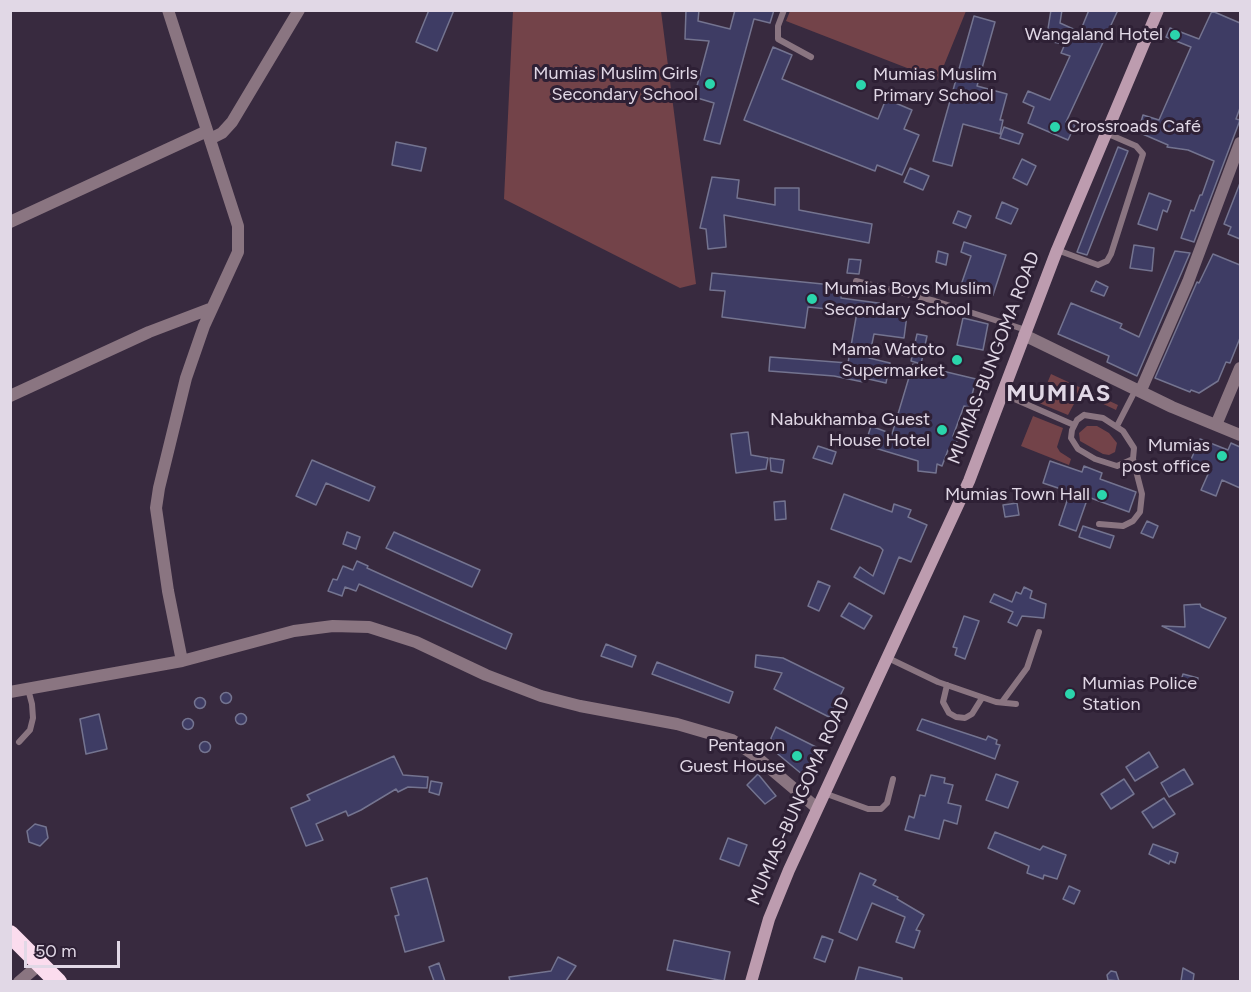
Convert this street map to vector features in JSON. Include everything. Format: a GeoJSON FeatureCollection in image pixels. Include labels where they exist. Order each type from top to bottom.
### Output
{"type":"FeatureCollection","features":[{"type":"Feature","properties":{"kind":"highway"},"geometry":{"type":"LineString","coordinates":[[10,934],[58,981]]}},
{"type":"Feature","properties":{"kind":"street"},"geometry":{"type":"LineString","coordinates":[[168,10],[238,226],[238,252],[186,378],[156,508],[168,591],[182,661]]}},
{"type":"Feature","properties":{"kind":"street"},"geometry":{"type":"LineString","coordinates":[[10,222],[208,135],[222,134],[232,122],[299,10]]}},
{"type":"Feature","properties":{"kind":"street","name":"MUMIAS-BUNGOMA ROAD"},"geometry":{"type":"LineString","coordinates":[[755,981],[769,919],[817,808],[966,489],[1057,250],[1158,10]]}},
{"type":"Feature","properties":{"kind":"street"},"geometry":{"type":"LineString","coordinates":[[1138,389],[1188,282],[1240,143]]}},
{"type":"Feature","properties":{"kind":"street"},"geometry":{"type":"LineString","coordinates":[[10,396],[149,332],[213,308]]}},
{"type":"Feature","properties":{"kind":"street"},"geometry":{"type":"LineString","coordinates":[[1025,332],[1138,389],[1240,435]]}},
{"type":"Feature","properties":{"kind":"street"},"geometry":{"type":"LineString","coordinates":[[1216,425],[1240,368]]}},
{"type":"Feature","properties":{"kind":"street"},"geometry":{"type":"LineString","coordinates":[[10,692],[182,661],[294,631],[333,626],[369,627],[416,642],[486,675],[541,696],[580,706],[677,724],[732,740],[753,754],[817,808]]}},
{"type":"Feature","properties":{"kind":"street"},"geometry":{"type":"LineString","coordinates":[[20,981],[40,964]]}},
{"type":"Feature","properties":{"kind":"lane"},"geometry":{"type":"LineString","coordinates":[[784,10],[778,26],[778,39],[811,57]]}},
{"type":"Feature","properties":{"kind":"lane"},"geometry":{"type":"LineString","coordinates":[[1057,250],[1098,265],[1107,261],[1111,254],[1143,154],[1136,146],[1106,133]]}},
{"type":"Feature","properties":{"kind":"lane"},"geometry":{"type":"LineString","coordinates":[[856,281],[935,301],[1025,332]]}},
{"type":"Feature","properties":{"kind":"lane"},"geometry":{"type":"LineString","coordinates":[[1117,426],[1138,389]]}},
{"type":"Feature","properties":{"kind":"lane"},"geometry":{"type":"LineString","coordinates":[[1003,394],[1074,425]]}},
{"type":"Feature","properties":{"kind":"lane"},"geometry":{"type":"LineString","coordinates":[[1099,524],[1123,526],[1133,521],[1140,512],[1142,494],[1133,459],[1135,454],[1131,443],[1117,426],[1103,418],[1090,415],[1079,418],[1074,425],[1071,438],[1083,453],[1117,466],[1133,459]]}},
{"type":"Feature","properties":{"kind":"lane"},"geometry":{"type":"LineString","coordinates":[[1002,702],[1027,668],[1039,632]]}},
{"type":"Feature","properties":{"kind":"lane"},"geometry":{"type":"LineString","coordinates":[[888,658],[982,698],[1016,704]]}},
{"type":"Feature","properties":{"kind":"lane"},"geometry":{"type":"LineString","coordinates":[[947,685],[943,702],[949,713],[956,717],[965,718],[972,714],[982,698]]}},
{"type":"Feature","properties":{"kind":"lane"},"geometry":{"type":"LineString","coordinates":[[19,742],[30,730],[33,718],[28,689]]}},
{"type":"Feature","properties":{"kind":"lane"},"geometry":{"type":"LineString","coordinates":[[824,794],[868,809],[881,809],[887,803],[893,779]]}},
{"type":"Feature","properties":{"kind":"shaded area"},"geometry":{"type":"Polygon","coordinates":[[[790,10],[966,11],[938,80],[786,21],[790,10]]]}},
{"type":"Feature","properties":{"kind":"shaded area"},"geometry":{"type":"Polygon","coordinates":[[[513,11],[661,11],[696,284],[680,288],[504,199],[513,11]]]}},
{"type":"Feature","properties":{"kind":"shaded area"},"geometry":{"type":"Polygon","coordinates":[[[1051,374],[1118,405],[1116,410],[1097,401],[1085,399],[1075,402],[1068,415],[1039,403],[1051,374]]]}},
{"type":"Feature","properties":{"kind":"shaded area"},"geometry":{"type":"Polygon","coordinates":[[[1033,416],[1063,428],[1057,447],[1060,452],[1071,459],[1069,465],[1021,446],[1033,416]]]}},
{"type":"Feature","properties":{"kind":"shaded area"},"geometry":{"type":"Polygon","coordinates":[[[1087,426],[1097,426],[1109,433],[1117,443],[1115,452],[1109,455],[1103,454],[1080,441],[1079,433],[1087,426]]]}},
{"type":"Feature","properties":{"kind":"building"},"geometry":{"type":"Polygon","coordinates":[[[429,10],[454,10],[437,51],[416,42],[429,10]]]}},
{"type":"Feature","properties":{"kind":"building"},"geometry":{"type":"Polygon","coordinates":[[[686,10],[699,10],[698,21],[730,29],[735,10],[774,10],[770,23],[754,19],[720,144],[704,140],[714,103],[694,97],[709,41],[685,39],[686,10]]]}},
{"type":"Feature","properties":{"kind":"building"},"geometry":{"type":"Polygon","coordinates":[[[1051,10],[1062,10],[1060,23],[1080,32],[1089,10],[1118,10],[1066,122],[1075,125],[1068,140],[1028,123],[1034,107],[1023,102],[1028,91],[1050,100],[1070,56],[1061,53],[1065,44],[1046,41],[1051,10]]]}},
{"type":"Feature","properties":{"kind":"building"},"geometry":{"type":"Polygon","coordinates":[[[1212,11],[1240,23],[1240,108],[1236,119],[1240,120],[1194,242],[1181,238],[1191,210],[1194,211],[1202,195],[1214,161],[1188,150],[1167,147],[1168,145],[1138,132],[1143,115],[1159,120],[1191,47],[1166,37],[1170,28],[1199,39],[1212,11]]]}},
{"type":"Feature","properties":{"kind":"building"},"geometry":{"type":"Polygon","coordinates":[[[974,16],[995,22],[977,86],[1007,94],[1000,120],[1003,120],[1000,134],[963,124],[952,166],[933,161],[974,16]]]}},
{"type":"Feature","properties":{"kind":"building"},"geometry":{"type":"Polygon","coordinates":[[[773,47],[792,55],[782,79],[878,119],[886,99],[912,110],[904,129],[919,135],[902,175],[877,165],[875,171],[744,120],[773,47]]]}},
{"type":"Feature","properties":{"kind":"building"},"geometry":{"type":"Polygon","coordinates":[[[1004,127],[1023,134],[1019,144],[1000,138],[1004,127]]]}},
{"type":"Feature","properties":{"kind":"building"},"geometry":{"type":"Polygon","coordinates":[[[396,142],[426,148],[421,171],[392,165],[396,142]]]}},
{"type":"Feature","properties":{"kind":"building"},"geometry":{"type":"Polygon","coordinates":[[[1118,147],[1128,151],[1087,255],[1077,252],[1118,147]]]}},
{"type":"Feature","properties":{"kind":"building"},"geometry":{"type":"Polygon","coordinates":[[[1022,159],[1036,166],[1027,185],[1013,178],[1022,159]]]}},
{"type":"Feature","properties":{"kind":"building"},"geometry":{"type":"Polygon","coordinates":[[[910,168],[929,176],[923,190],[904,182],[910,168]]]}},
{"type":"Feature","properties":{"kind":"building"},"geometry":{"type":"Polygon","coordinates":[[[712,177],[739,180],[737,198],[775,205],[775,188],[799,188],[799,210],[872,224],[869,243],[724,215],[726,247],[708,249],[706,229],[700,228],[712,177]]]}},
{"type":"Feature","properties":{"kind":"building"},"geometry":{"type":"Polygon","coordinates":[[[1240,183],[1240,239],[1228,234],[1231,227],[1224,224],[1240,183]]]}},
{"type":"Feature","properties":{"kind":"building"},"geometry":{"type":"Polygon","coordinates":[[[1149,193],[1171,201],[1167,212],[1163,210],[1157,230],[1138,224],[1149,193]]]}},
{"type":"Feature","properties":{"kind":"building"},"geometry":{"type":"Polygon","coordinates":[[[1002,202],[1018,209],[1011,224],[996,218],[1002,202]]]}},
{"type":"Feature","properties":{"kind":"building"},"geometry":{"type":"Polygon","coordinates":[[[958,211],[971,216],[966,228],[953,223],[958,211]]]}},
{"type":"Feature","properties":{"kind":"building"},"geometry":{"type":"Polygon","coordinates":[[[964,242],[1006,255],[993,295],[961,285],[971,256],[961,252],[964,242]]]}},
{"type":"Feature","properties":{"kind":"building"},"geometry":{"type":"Polygon","coordinates":[[[1134,245],[1154,248],[1152,271],[1130,268],[1134,245]]]}},
{"type":"Feature","properties":{"kind":"building"},"geometry":{"type":"Polygon","coordinates":[[[938,251],[948,254],[946,265],[936,262],[938,251]]]}},
{"type":"Feature","properties":{"kind":"building"},"geometry":{"type":"Polygon","coordinates":[[[1175,251],[1190,253],[1137,376],[1107,362],[1109,356],[1058,334],[1071,303],[1122,324],[1120,328],[1139,337],[1175,251]]]}},
{"type":"Feature","properties":{"kind":"building"},"geometry":{"type":"Polygon","coordinates":[[[1213,254],[1240,265],[1240,338],[1230,363],[1226,362],[1218,381],[1199,393],[1191,390],[1190,392],[1155,378],[1197,282],[1199,283],[1213,254]]]}},
{"type":"Feature","properties":{"kind":"building"},"geometry":{"type":"Polygon","coordinates":[[[849,259],[861,260],[859,274],[847,273],[849,259]]]}},
{"type":"Feature","properties":{"kind":"building"},"geometry":{"type":"Polygon","coordinates":[[[712,273],[843,286],[841,298],[908,307],[904,338],[874,334],[869,358],[890,363],[886,383],[864,378],[863,382],[834,376],[769,371],[770,357],[848,363],[857,312],[808,307],[805,328],[722,317],[725,291],[710,290],[712,273]]]}},
{"type":"Feature","properties":{"kind":"building"},"geometry":{"type":"Polygon","coordinates":[[[1096,281],[1108,287],[1104,296],[1091,291],[1096,281]]]}},
{"type":"Feature","properties":{"kind":"building"},"geometry":{"type":"Polygon","coordinates":[[[963,318],[988,324],[983,350],[957,345],[963,318]]]}},
{"type":"Feature","properties":{"kind":"building"},"geometry":{"type":"Polygon","coordinates":[[[917,334],[927,336],[921,364],[911,361],[917,334]]]}},
{"type":"Feature","properties":{"kind":"building"},"geometry":{"type":"Polygon","coordinates":[[[913,364],[976,379],[969,407],[964,406],[953,436],[958,438],[953,452],[948,450],[942,466],[937,464],[936,473],[918,471],[918,461],[865,445],[871,426],[892,434],[913,364]]]}},
{"type":"Feature","properties":{"kind":"building"},"geometry":{"type":"Polygon","coordinates":[[[748,432],[751,455],[768,458],[766,469],[736,473],[731,434],[748,432]]]}},
{"type":"Feature","properties":{"kind":"building"},"geometry":{"type":"Polygon","coordinates":[[[1200,439],[1228,450],[1231,443],[1240,447],[1240,488],[1222,480],[1216,496],[1201,490],[1209,472],[1189,464],[1200,439]]]}},
{"type":"Feature","properties":{"kind":"building"},"geometry":{"type":"Polygon","coordinates":[[[818,446],[836,452],[832,464],[813,458],[818,446]]]}},
{"type":"Feature","properties":{"kind":"building"},"geometry":{"type":"Polygon","coordinates":[[[770,458],[784,460],[782,473],[771,471],[770,458]]]}},
{"type":"Feature","properties":{"kind":"building"},"geometry":{"type":"Polygon","coordinates":[[[312,460],[375,487],[369,501],[326,483],[316,505],[296,496],[312,460]]]}},
{"type":"Feature","properties":{"kind":"building","name":"Mumias Town Hall"},"geometry":{"type":"Polygon","coordinates":[[[1050,461],[1082,472],[1084,466],[1102,473],[1100,479],[1136,492],[1129,512],[1088,497],[1076,531],[1059,525],[1070,492],[1043,483],[1050,461]]]}},
{"type":"Feature","properties":{"kind":"building"},"geometry":{"type":"Polygon","coordinates":[[[844,494],[892,512],[894,504],[911,510],[908,517],[927,525],[911,562],[899,557],[884,594],[854,577],[860,567],[873,576],[883,550],[831,529],[844,494]]]}},
{"type":"Feature","properties":{"kind":"building"},"geometry":{"type":"Polygon","coordinates":[[[785,501],[786,519],[775,520],[774,502],[785,501]]]}},
{"type":"Feature","properties":{"kind":"building"},"geometry":{"type":"Polygon","coordinates":[[[1017,503],[1019,515],[1005,517],[1003,505],[1017,503]]]}},
{"type":"Feature","properties":{"kind":"building"},"geometry":{"type":"Polygon","coordinates":[[[1147,521],[1158,526],[1153,538],[1141,533],[1147,521]]]}},
{"type":"Feature","properties":{"kind":"building"},"geometry":{"type":"Polygon","coordinates":[[[1083,526],[1114,536],[1110,548],[1079,537],[1083,526]]]}},
{"type":"Feature","properties":{"kind":"building"},"geometry":{"type":"Polygon","coordinates":[[[347,532],[360,537],[356,549],[343,544],[347,532]]]}},
{"type":"Feature","properties":{"kind":"building"},"geometry":{"type":"Polygon","coordinates":[[[394,532],[480,570],[472,587],[386,548],[394,532]]]}},
{"type":"Feature","properties":{"kind":"building"},"geometry":{"type":"Polygon","coordinates":[[[357,561],[368,566],[367,568],[512,634],[506,649],[359,584],[356,591],[345,587],[342,596],[328,591],[333,579],[337,580],[343,566],[353,570],[357,561]]]}},
{"type":"Feature","properties":{"kind":"building"},"geometry":{"type":"Polygon","coordinates":[[[818,581],[830,586],[819,611],[808,606],[818,581]]]}},
{"type":"Feature","properties":{"kind":"building"},"geometry":{"type":"Polygon","coordinates":[[[1024,587],[1032,591],[1030,598],[1046,604],[1044,618],[1022,616],[1017,626],[1008,622],[1013,612],[990,602],[994,594],[1012,602],[1016,592],[1021,594],[1024,587]]]}},
{"type":"Feature","properties":{"kind":"building"},"geometry":{"type":"Polygon","coordinates":[[[849,603],[872,616],[864,629],[841,616],[849,603]]]}},
{"type":"Feature","properties":{"kind":"building"},"geometry":{"type":"Polygon","coordinates":[[[1200,604],[1201,607],[1226,618],[1209,648],[1162,626],[1185,627],[1184,605],[1200,604]]]}},
{"type":"Feature","properties":{"kind":"building"},"geometry":{"type":"Polygon","coordinates":[[[964,616],[979,621],[965,659],[955,655],[957,648],[953,647],[964,616]]]}},
{"type":"Feature","properties":{"kind":"building"},"geometry":{"type":"Polygon","coordinates":[[[606,644],[636,656],[632,667],[601,656],[606,644]]]}},
{"type":"Feature","properties":{"kind":"building"},"geometry":{"type":"Polygon","coordinates":[[[756,655],[783,658],[844,688],[829,717],[774,689],[782,673],[755,667],[756,655]]]}},
{"type":"Feature","properties":{"kind":"building"},"geometry":{"type":"Polygon","coordinates":[[[657,662],[733,692],[729,703],[652,674],[657,662]]]}},
{"type":"Feature","properties":{"kind":"building"},"geometry":{"type":"Polygon","coordinates":[[[1183,674],[1198,678],[1196,688],[1180,684],[1183,674]]]}},
{"type":"Feature","properties":{"kind":"building"},"geometry":{"type":"Polygon","coordinates":[[[226,692],[232,698],[226,704],[220,698],[226,692]]]}},
{"type":"Feature","properties":{"kind":"building"},"geometry":{"type":"Polygon","coordinates":[[[200,697],[206,703],[200,709],[194,703],[200,697]]]}},
{"type":"Feature","properties":{"kind":"building"},"geometry":{"type":"Polygon","coordinates":[[[241,713],[247,719],[241,725],[235,719],[241,713]]]}},
{"type":"Feature","properties":{"kind":"building"},"geometry":{"type":"Polygon","coordinates":[[[99,714],[107,749],[86,754],[80,719],[99,714]]]}},
{"type":"Feature","properties":{"kind":"building"},"geometry":{"type":"Polygon","coordinates":[[[188,718],[194,724],[188,730],[182,724],[188,718]]]}},
{"type":"Feature","properties":{"kind":"building"},"geometry":{"type":"Polygon","coordinates":[[[922,719],[986,740],[988,736],[997,740],[996,744],[1000,745],[995,759],[917,730],[922,719]]]}},
{"type":"Feature","properties":{"kind":"building"},"geometry":{"type":"Polygon","coordinates":[[[776,727],[818,748],[803,775],[773,750],[771,738],[776,727]]]}},
{"type":"Feature","properties":{"kind":"building"},"geometry":{"type":"Polygon","coordinates":[[[205,741],[211,747],[205,753],[199,747],[205,741]]]}},
{"type":"Feature","properties":{"kind":"building"},"geometry":{"type":"Polygon","coordinates":[[[1149,752],[1158,767],[1135,781],[1126,767],[1149,752]]]}},
{"type":"Feature","properties":{"kind":"building"},"geometry":{"type":"Polygon","coordinates":[[[394,756],[403,775],[428,777],[427,788],[408,787],[398,792],[396,789],[348,816],[346,811],[316,824],[323,840],[306,846],[291,808],[310,800],[307,795],[394,756]]]}},
{"type":"Feature","properties":{"kind":"building"},"geometry":{"type":"Polygon","coordinates":[[[1184,769],[1193,784],[1169,797],[1161,783],[1184,769]]]}},
{"type":"Feature","properties":{"kind":"building"},"geometry":{"type":"Polygon","coordinates":[[[758,774],[776,796],[765,804],[747,785],[758,774]]]}},
{"type":"Feature","properties":{"kind":"building"},"geometry":{"type":"Polygon","coordinates":[[[996,774],[1018,782],[1008,808],[986,800],[996,774]]]}},
{"type":"Feature","properties":{"kind":"building"},"geometry":{"type":"Polygon","coordinates":[[[931,775],[945,778],[944,783],[953,785],[948,803],[961,806],[957,824],[944,820],[939,839],[905,830],[909,816],[914,818],[920,795],[925,796],[931,775]]]}},
{"type":"Feature","properties":{"kind":"building"},"geometry":{"type":"Polygon","coordinates":[[[1124,779],[1134,794],[1111,809],[1101,794],[1124,779]]]}},
{"type":"Feature","properties":{"kind":"building"},"geometry":{"type":"Polygon","coordinates":[[[431,781],[442,783],[439,795],[429,792],[431,781]]]}},
{"type":"Feature","properties":{"kind":"building"},"geometry":{"type":"Polygon","coordinates":[[[1164,798],[1175,814],[1153,828],[1142,812],[1164,798]]]}},
{"type":"Feature","properties":{"kind":"building"},"geometry":{"type":"Polygon","coordinates":[[[35,824],[46,827],[48,838],[40,846],[29,842],[27,831],[35,824]]]}},
{"type":"Feature","properties":{"kind":"building"},"geometry":{"type":"Polygon","coordinates":[[[995,832],[1040,850],[1043,846],[1066,855],[1057,879],[1044,875],[1043,879],[1027,873],[1029,866],[988,848],[995,832]]]}},
{"type":"Feature","properties":{"kind":"building"},"geometry":{"type":"Polygon","coordinates":[[[728,838],[747,845],[739,866],[720,859],[728,838]]]}},
{"type":"Feature","properties":{"kind":"building"},"geometry":{"type":"Polygon","coordinates":[[[1153,844],[1178,853],[1175,863],[1170,861],[1169,864],[1149,854],[1153,844]]]}},
{"type":"Feature","properties":{"kind":"building"},"geometry":{"type":"Polygon","coordinates":[[[860,873],[876,880],[873,885],[898,897],[897,899],[924,915],[916,930],[920,931],[914,948],[896,942],[905,917],[872,903],[857,940],[839,932],[860,873]]]}},
{"type":"Feature","properties":{"kind":"building"},"geometry":{"type":"Polygon","coordinates":[[[427,878],[444,941],[405,952],[395,916],[399,915],[391,888],[427,878]]]}},
{"type":"Feature","properties":{"kind":"building"},"geometry":{"type":"Polygon","coordinates":[[[1069,886],[1080,891],[1074,904],[1063,899],[1069,886]]]}},
{"type":"Feature","properties":{"kind":"building"},"geometry":{"type":"Polygon","coordinates":[[[822,936],[833,940],[825,962],[814,958],[822,936]]]}},
{"type":"Feature","properties":{"kind":"building"},"geometry":{"type":"Polygon","coordinates":[[[674,940],[730,952],[724,981],[667,970],[674,940]]]}},
{"type":"Feature","properties":{"kind":"building"},"geometry":{"type":"Polygon","coordinates":[[[558,957],[576,966],[566,981],[510,981],[509,977],[551,971],[558,957]]]}},
{"type":"Feature","properties":{"kind":"building"},"geometry":{"type":"Polygon","coordinates":[[[439,963],[445,981],[434,981],[429,967],[439,963]]]}},
{"type":"Feature","properties":{"kind":"building"},"geometry":{"type":"Polygon","coordinates":[[[859,967],[902,978],[902,981],[855,981],[859,967]]]}},
{"type":"Feature","properties":{"kind":"building"},"geometry":{"type":"Polygon","coordinates":[[[1183,968],[1194,974],[1193,981],[1181,981],[1183,968]]]}},
{"type":"Feature","properties":{"kind":"building"},"geometry":{"type":"Polygon","coordinates":[[[1111,971],[1116,972],[1119,981],[1108,980],[1107,975],[1111,971]]]}},
{"type":"Feature","properties":{"kind":"place","name":"Wangaland Hotel"},"geometry":{"type":"Point","coordinates":[1175,35]}},
{"type":"Feature","properties":{"kind":"place","name":"Mumias Muslim Girls Secondary School"},"geometry":{"type":"Point","coordinates":[710,84]}},
{"type":"Feature","properties":{"kind":"place","name":"Mumias Muslim Primary School"},"geometry":{"type":"Point","coordinates":[861,85]}},
{"type":"Feature","properties":{"kind":"place","name":"Crossroads Café"},"geometry":{"type":"Point","coordinates":[1055,127]}},
{"type":"Feature","properties":{"kind":"place","name":"Mumias Boys Muslim Secondary School"},"geometry":{"type":"Point","coordinates":[812,299]}},
{"type":"Feature","properties":{"kind":"place","name":"Mama Watoto Supermarket"},"geometry":{"type":"Point","coordinates":[957,360]}},
{"type":"Feature","properties":{"kind":"place","name":"Nabukhamba Guest House Hotel"},"geometry":{"type":"Point","coordinates":[942,430]}},
{"type":"Feature","properties":{"kind":"place","name":"Mumias post office"},"geometry":{"type":"Point","coordinates":[1222,456]}},
{"type":"Feature","properties":{"kind":"place","name":"Mumias Town Hall"},"geometry":{"type":"Point","coordinates":[1102,495]}},
{"type":"Feature","properties":{"kind":"place","name":"Mumias Police Station"},"geometry":{"type":"Point","coordinates":[1070,694]}},
{"type":"Feature","properties":{"kind":"place","name":"Pentagon Guest House"},"geometry":{"type":"Point","coordinates":[797,756]}},
{"type":"Feature","properties":{"kind":"district","name":"MUMIAS"},"geometry":{"type":"Point","coordinates":[1059,394]}}]}
